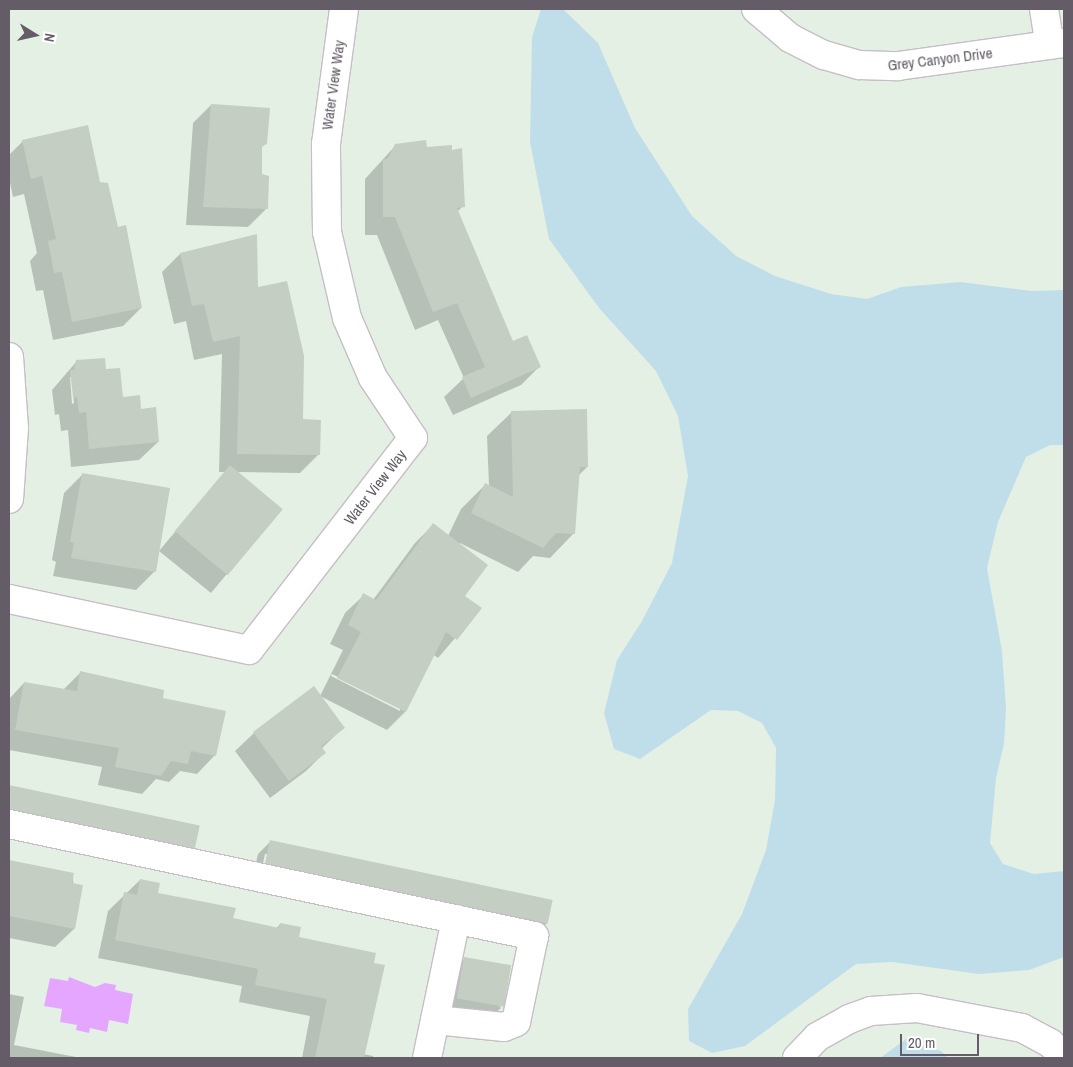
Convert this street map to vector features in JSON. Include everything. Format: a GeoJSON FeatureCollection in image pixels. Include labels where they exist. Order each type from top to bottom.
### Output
{"type":"FeatureCollection","features":[{"type":"Feature","properties":{"kind":"street","name":"Water View Way"},"geometry":{"type":"LineString","coordinates":[[9,599],[249,650],[413,438],[373,378],[347,318],[327,232],[326,144],[344,9]]}},
{"type":"Feature","properties":{"kind":"street","name":"Grey Canyon Drive"},"geometry":{"type":"LineString","coordinates":[[756,9],[790,38],[824,55],[860,65],[898,66],[1057,44],[1044,9]]}},
{"type":"Feature","properties":{"kind":"street"},"geometry":{"type":"LineString","coordinates":[[9,358],[14,428],[9,499]]}},
{"type":"Feature","properties":{"kind":"street"},"geometry":{"type":"LineString","coordinates":[[9,824],[534,936],[520,1012],[516,1022],[504,1026],[435,1020]]}},
{"type":"Feature","properties":{"kind":"street"},"geometry":{"type":"LineString","coordinates":[[427,1058],[456,919]]}},
{"type":"Feature","properties":{"kind":"street"},"geometry":{"type":"LineString","coordinates":[[797,1058],[817,1037],[848,1019],[871,1010],[917,1008],[1022,1028],[1050,1043],[1064,1056]]}},
{"type":"Feature","properties":{"kind":"shaded area"},"geometry":{"type":"Polygon","coordinates":[[[541,9],[563,9],[598,43],[635,128],[692,216],[736,256],[775,276],[831,294],[867,299],[901,287],[960,282],[1032,291],[1064,290],[1064,445],[1050,445],[1026,457],[998,522],[987,568],[1002,651],[1006,708],[1004,744],[996,778],[990,843],[1003,864],[1034,874],[1064,871],[1064,957],[1029,970],[979,974],[892,962],[856,964],[745,1046],[712,1053],[689,1041],[688,1009],[742,914],[766,850],[775,800],[776,748],[762,723],[738,711],[711,710],[640,759],[614,749],[604,713],[617,660],[642,621],[672,563],[688,476],[678,416],[656,371],[599,308],[549,239],[530,142],[532,37],[541,9]]]}},
{"type":"Feature","properties":{"kind":"shaded area"},"geometry":{"type":"Polygon","coordinates":[[[69,977],[95,987],[105,983],[116,985],[115,990],[133,994],[128,1024],[109,1020],[107,1032],[90,1028],[89,1033],[76,1030],[77,1025],[60,1022],[62,1009],[44,1006],[50,978],[68,981],[69,977]]]}},
{"type":"Feature","properties":{"kind":"shaded area"},"geometry":{"type":"Polygon","coordinates":[[[906,1039],[941,1051],[948,1058],[880,1058],[906,1039]]]}},
{"type":"Feature","properties":{"kind":"building"},"geometry":{"type":"Polygon","coordinates":[[[211,104],[270,108],[267,144],[262,146],[262,174],[269,176],[268,209],[203,207],[211,104]]]}},
{"type":"Feature","properties":{"kind":"building"},"geometry":{"type":"Polygon","coordinates":[[[88,125],[100,182],[108,183],[118,227],[126,225],[142,308],[72,322],[62,272],[54,273],[48,241],[56,239],[42,176],[31,179],[22,140],[88,125]]]}},
{"type":"Feature","properties":{"kind":"building"},"geometry":{"type":"Polygon","coordinates":[[[426,140],[427,147],[452,145],[452,150],[462,148],[465,207],[457,208],[513,341],[527,335],[541,367],[471,398],[462,377],[485,367],[457,303],[433,312],[395,217],[383,217],[383,160],[388,158],[395,144],[426,140]]]}},
{"type":"Feature","properties":{"kind":"building"},"geometry":{"type":"Polygon","coordinates":[[[257,234],[258,287],[287,281],[304,356],[303,419],[321,420],[320,455],[237,454],[240,336],[213,342],[204,304],[192,306],[180,253],[257,234]]]}},
{"type":"Feature","properties":{"kind":"building"},"geometry":{"type":"Polygon","coordinates":[[[105,358],[106,369],[120,368],[123,397],[140,395],[141,409],[156,407],[159,442],[89,449],[86,412],[79,413],[77,397],[73,397],[70,370],[74,370],[76,360],[105,358]]]}},
{"type":"Feature","properties":{"kind":"building"},"geometry":{"type":"Polygon","coordinates":[[[587,409],[588,467],[580,467],[575,534],[556,533],[543,548],[471,513],[485,483],[513,497],[511,411],[587,409]]]}},
{"type":"Feature","properties":{"kind":"building"},"geometry":{"type":"Polygon","coordinates":[[[230,465],[283,509],[228,575],[175,531],[230,465]]]}},
{"type":"Feature","properties":{"kind":"building"},"geometry":{"type":"Polygon","coordinates":[[[82,473],[170,488],[156,572],[71,558],[74,543],[70,542],[82,473]]]}},
{"type":"Feature","properties":{"kind":"building"},"geometry":{"type":"Polygon","coordinates":[[[433,523],[488,565],[465,596],[482,608],[457,640],[446,632],[406,712],[337,678],[361,632],[348,625],[363,593],[376,600],[433,523]]]}},
{"type":"Feature","properties":{"kind":"building"},"geometry":{"type":"Polygon","coordinates":[[[80,671],[164,690],[163,698],[226,711],[216,756],[191,751],[188,764],[171,761],[161,776],[115,767],[119,748],[15,730],[24,682],[77,691],[80,671]]]}},
{"type":"Feature","properties":{"kind":"building"},"geometry":{"type":"Polygon","coordinates":[[[314,686],[345,728],[321,746],[326,753],[289,781],[253,732],[314,686]]]}},
{"type":"Feature","properties":{"kind":"building"},"geometry":{"type":"Polygon","coordinates":[[[9,785],[200,826],[195,849],[9,810],[9,785]]]}},
{"type":"Feature","properties":{"kind":"building"},"geometry":{"type":"Polygon","coordinates":[[[270,840],[553,900],[548,924],[265,863],[270,840]]]}},
{"type":"Feature","properties":{"kind":"building"},"geometry":{"type":"Polygon","coordinates":[[[9,860],[74,873],[72,883],[83,885],[75,929],[9,916],[9,860]]]}},
{"type":"Feature","properties":{"kind":"building"},"geometry":{"type":"Polygon","coordinates":[[[140,879],[160,883],[158,893],[236,908],[233,918],[279,928],[280,923],[301,927],[299,937],[376,953],[374,963],[385,965],[364,1058],[315,1058],[327,999],[255,985],[258,969],[115,940],[124,892],[137,895],[140,879]]]}},
{"type":"Feature","properties":{"kind":"building"},"geometry":{"type":"Polygon","coordinates":[[[464,957],[511,965],[504,1007],[457,998],[464,957]]]}}]}
